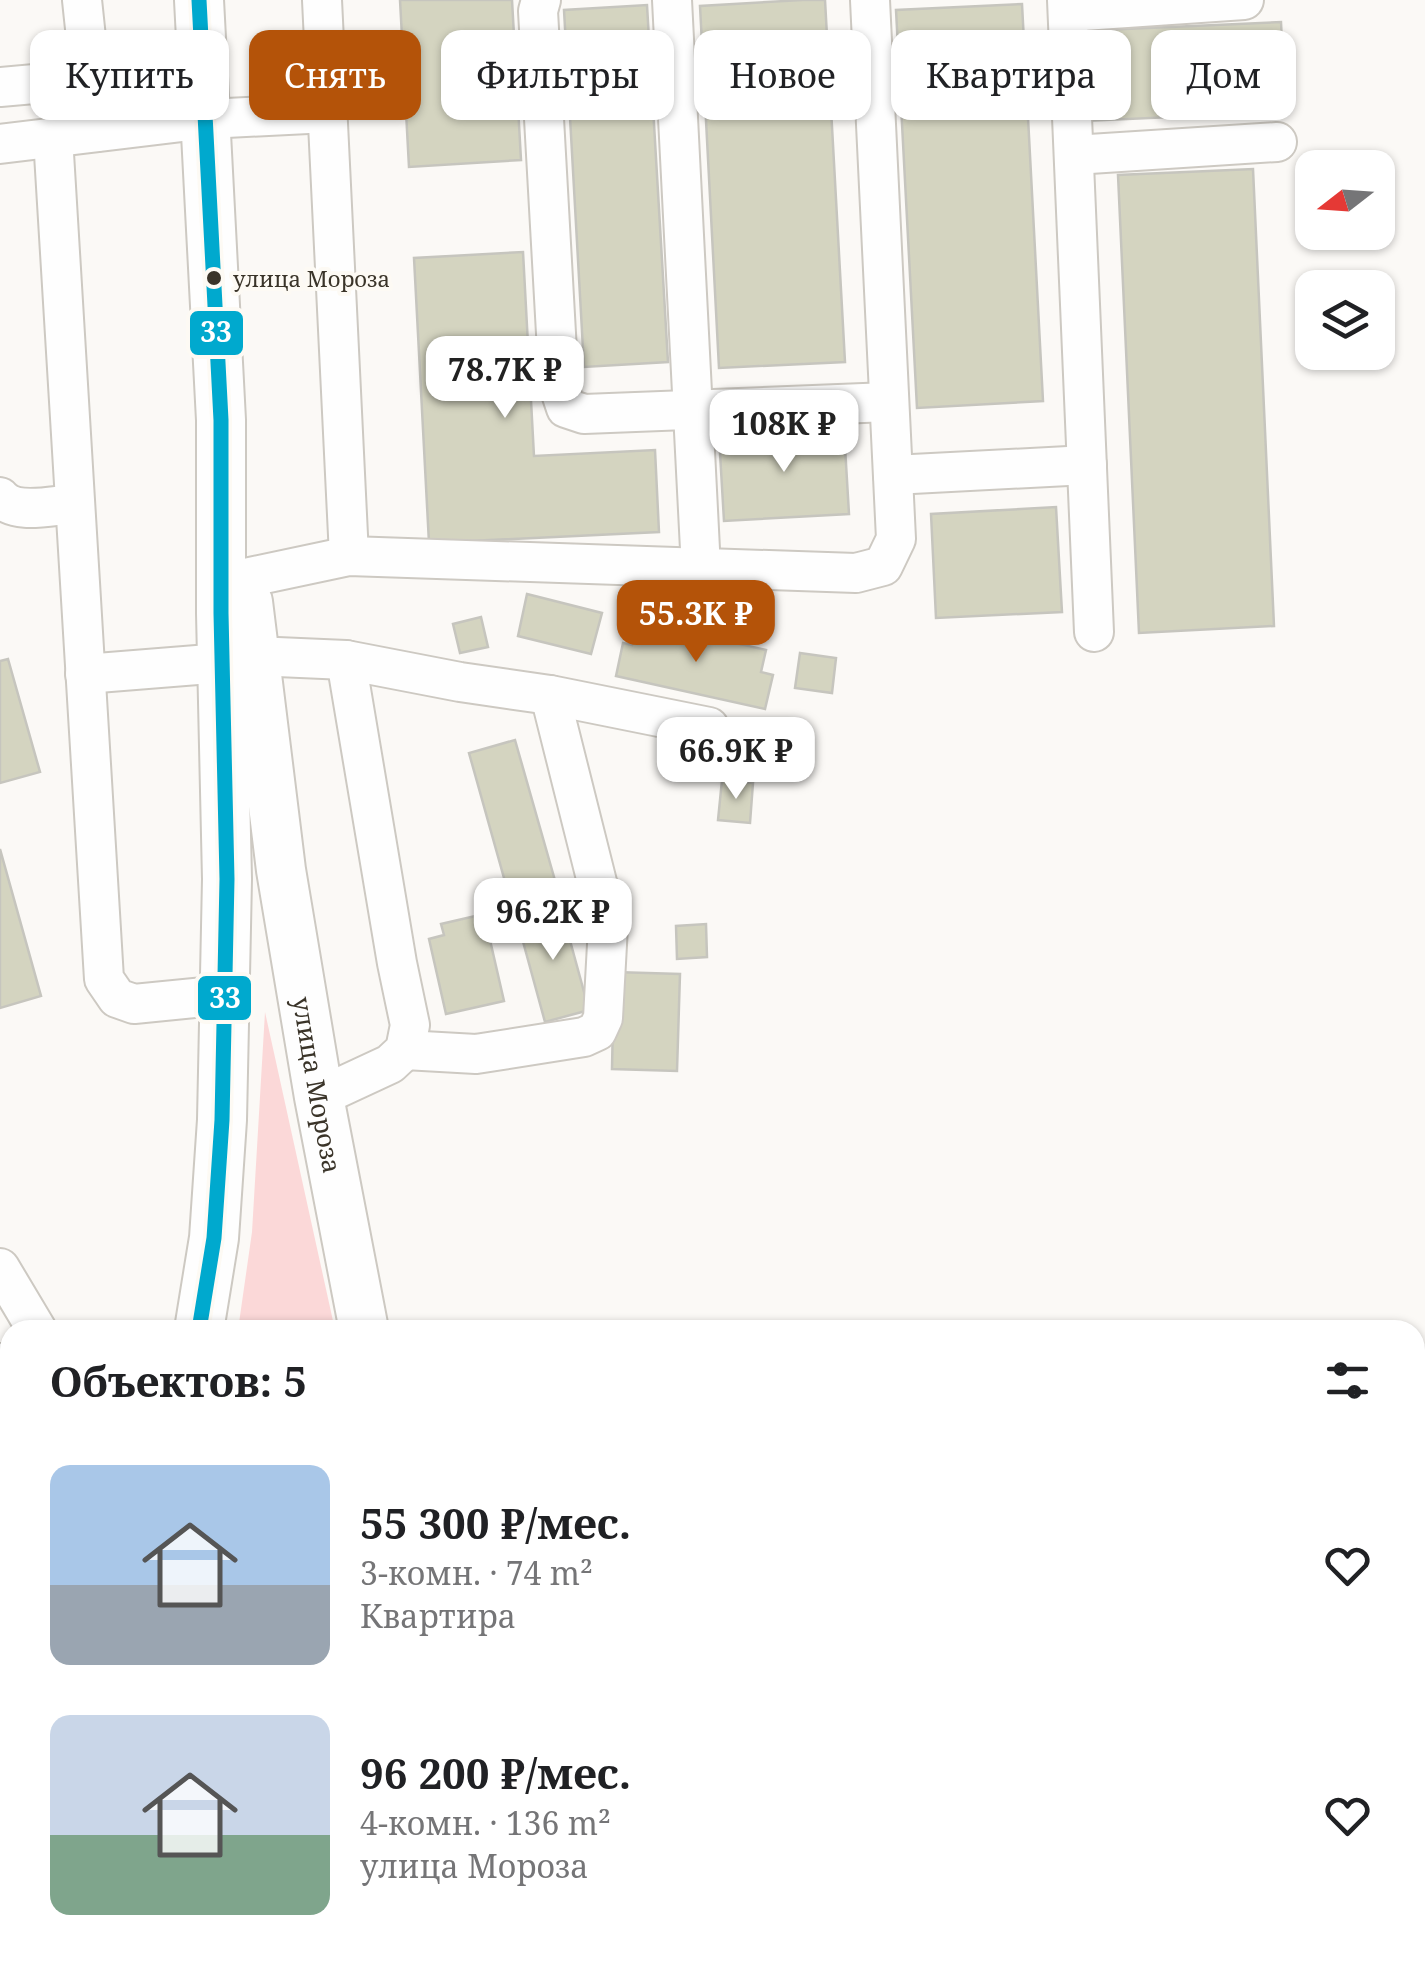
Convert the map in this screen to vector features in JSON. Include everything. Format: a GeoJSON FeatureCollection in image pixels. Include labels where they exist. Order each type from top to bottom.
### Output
{"type":"FeatureCollection","features":[{"type":"Feature","properties":{"kind":"main road","name":"улица Мороза"},"geometry":{"type":"LineString","coordinates":[[199,0],[201,30]]}},
{"type":"Feature","properties":{"kind":"main road","name":"улица Мороза"},"geometry":{"type":"LineString","coordinates":[[207,120],[221,420],[238,659],[281,870],[318,1097],[362,1320]]}},
{"type":"Feature","properties":{"kind":"main road","name":"улица Мороза"},"geometry":{"type":"LineString","coordinates":[[201,1320],[214,1238],[222,1120],[226,879],[245,578],[221,420]]}},
{"type":"Feature","properties":{"kind":"street"},"geometry":{"type":"LineString","coordinates":[[82,0],[85,30]]}},
{"type":"Feature","properties":{"kind":"street"},"geometry":{"type":"LineString","coordinates":[[322,0],[324,30]]}},
{"type":"Feature","properties":{"kind":"street"},"geometry":{"type":"LineString","coordinates":[[541,0],[538,11],[559,387],[566,408],[584,414],[889,402]]}},
{"type":"Feature","properties":{"kind":"street"},"geometry":{"type":"LineString","coordinates":[[672,0],[701,569]]}},
{"type":"Feature","properties":{"kind":"street"},"geometry":{"type":"LineString","coordinates":[[245,578],[349,556],[856,573],[883,566],[896,539],[870,0]]}},
{"type":"Feature","properties":{"kind":"street"},"geometry":{"type":"LineString","coordinates":[[1094,632],[1067,6],[1244,0]]}},
{"type":"Feature","properties":{"kind":"street"},"geometry":{"type":"LineString","coordinates":[[0,87],[30,84]]}},
{"type":"Feature","properties":{"kind":"street"},"geometry":{"type":"LineString","coordinates":[[95,120],[96,132]]}},
{"type":"Feature","properties":{"kind":"street"},"geometry":{"type":"LineString","coordinates":[[0,144],[198,120]]}},
{"type":"Feature","properties":{"kind":"street"},"geometry":{"type":"LineString","coordinates":[[328,120],[349,556]]}},
{"type":"Feature","properties":{"kind":"street"},"geometry":{"type":"LineString","coordinates":[[53,137],[104,980],[116,998],[134,1004],[225,995]]}},
{"type":"Feature","properties":{"kind":"street"},"geometry":{"type":"LineString","coordinates":[[1074,155],[1277,142]]}},
{"type":"Feature","properties":{"kind":"street"},"geometry":{"type":"LineString","coordinates":[[893,475],[1087,465]]}},
{"type":"Feature","properties":{"kind":"street"},"geometry":{"type":"LineString","coordinates":[[0,497],[16,508],[74,504]]}},
{"type":"Feature","properties":{"kind":"street"},"geometry":{"type":"LineString","coordinates":[[85,674],[238,659],[346,660],[709,727]]}},
{"type":"Feature","properties":{"kind":"street"},"geometry":{"type":"LineString","coordinates":[[318,1097],[390,1064],[405,1050],[410,1026],[346,660]]}},
{"type":"Feature","properties":{"kind":"street"},"geometry":{"type":"LineString","coordinates":[[405,1050],[476,1054],[584,1037],[597,1031],[603,1018],[608,926],[550,695]]}},
{"type":"Feature","properties":{"kind":"street"},"geometry":{"type":"LineString","coordinates":[[0,1268],[30,1320]]}},
{"type":"Feature","properties":{"kind":"shaded area"},"geometry":{"type":"Polygon","coordinates":[[[265,1012],[333,1320],[239,1320],[252,1232],[265,1012]]]}},
{"type":"Feature","properties":{"kind":"building"},"geometry":{"type":"Polygon","coordinates":[[[400,0],[512,0],[514,30],[441,30],[441,120],[519,120],[521,160],[409,167],[406,120],[421,120],[421,30],[402,30],[400,0]]]}},
{"type":"Feature","properties":{"kind":"building"},"geometry":{"type":"Polygon","coordinates":[[[825,0],[827,30],[701,30],[700,6],[825,0]]]}},
{"type":"Feature","properties":{"kind":"building"},"geometry":{"type":"Polygon","coordinates":[[[1022,4],[1023,30],[897,30],[896,10],[1022,4]]]}},
{"type":"Feature","properties":{"kind":"building"},"geometry":{"type":"Polygon","coordinates":[[[647,5],[648,30],[565,30],[564,10],[647,5]]]}},
{"type":"Feature","properties":{"kind":"building"},"geometry":{"type":"Polygon","coordinates":[[[1281,22],[1281,30],[1151,30],[1151,118],[1131,119],[1131,30],[1102,30],[1281,22]]]}},
{"type":"Feature","properties":{"kind":"building"},"geometry":{"type":"Polygon","coordinates":[[[570,120],[654,120],[668,362],[584,367],[570,120]]]}},
{"type":"Feature","properties":{"kind":"building"},"geometry":{"type":"Polygon","coordinates":[[[706,120],[832,120],[845,362],[719,368],[706,120]]]}},
{"type":"Feature","properties":{"kind":"building"},"geometry":{"type":"Polygon","coordinates":[[[902,120],[1028,120],[1043,401],[917,408],[902,120]]]}},
{"type":"Feature","properties":{"kind":"building"},"geometry":{"type":"Polygon","coordinates":[[[1253,169],[1274,626],[1139,633],[1118,175],[1253,169]]]}},
{"type":"Feature","properties":{"kind":"building"},"geometry":{"type":"Polygon","coordinates":[[[523,252],[534,456],[655,450],[659,532],[429,543],[414,258],[523,252]]]}},
{"type":"Feature","properties":{"kind":"building"},"geometry":{"type":"Polygon","coordinates":[[[844,430],[849,514],[724,521],[719,436],[844,430]]]}},
{"type":"Feature","properties":{"kind":"building"},"geometry":{"type":"Polygon","coordinates":[[[1056,507],[1062,612],[936,618],[931,514],[1056,507]]]}},
{"type":"Feature","properties":{"kind":"building"},"geometry":{"type":"Polygon","coordinates":[[[527,594],[602,613],[591,654],[518,636],[527,594]]]}},
{"type":"Feature","properties":{"kind":"building"},"geometry":{"type":"Polygon","coordinates":[[[481,617],[488,647],[460,653],[453,624],[481,617]]]}},
{"type":"Feature","properties":{"kind":"building"},"geometry":{"type":"Polygon","coordinates":[[[637,621],[766,650],[761,672],[773,675],[765,709],[616,676],[623,643],[632,645],[637,621]]]}},
{"type":"Feature","properties":{"kind":"building"},"geometry":{"type":"Polygon","coordinates":[[[800,653],[836,658],[832,693],[795,688],[800,653]]]}},
{"type":"Feature","properties":{"kind":"building"},"geometry":{"type":"Polygon","coordinates":[[[8,659],[40,772],[0,783],[0,661],[8,659]]]}},
{"type":"Feature","properties":{"kind":"building"},"geometry":{"type":"Polygon","coordinates":[[[515,740],[560,898],[513,910],[469,753],[515,740]]]}},
{"type":"Feature","properties":{"kind":"building"},"geometry":{"type":"Polygon","coordinates":[[[722,780],[753,783],[750,823],[718,820],[722,780]]]}},
{"type":"Feature","properties":{"kind":"building"},"geometry":{"type":"Polygon","coordinates":[[[0,849],[41,996],[0,1008],[0,849]]]}},
{"type":"Feature","properties":{"kind":"building"},"geometry":{"type":"Polygon","coordinates":[[[560,904],[589,1010],[545,1022],[516,916],[560,904]]]}},
{"type":"Feature","properties":{"kind":"building"},"geometry":{"type":"Polygon","coordinates":[[[484,914],[504,1001],[446,1014],[429,939],[444,935],[441,924],[484,914]]]}},
{"type":"Feature","properties":{"kind":"building"},"geometry":{"type":"Polygon","coordinates":[[[706,924],[707,957],[677,959],[676,926],[706,924]]]}},
{"type":"Feature","properties":{"kind":"building"},"geometry":{"type":"Polygon","coordinates":[[[614,972],[680,974],[677,1071],[612,1069],[614,972]]]}},
{"type":"Feature","properties":{"kind":"transit line","name":"33"},"geometry":{"type":"LineString","coordinates":[[199,0],[221,420],[227,879],[222,1120],[214,1238],[201,1320]]}},
{"type":"Feature","properties":{"kind":"place","name":"улица Мороза"},"geometry":{"type":"Point","coordinates":[214,278]}}]}
